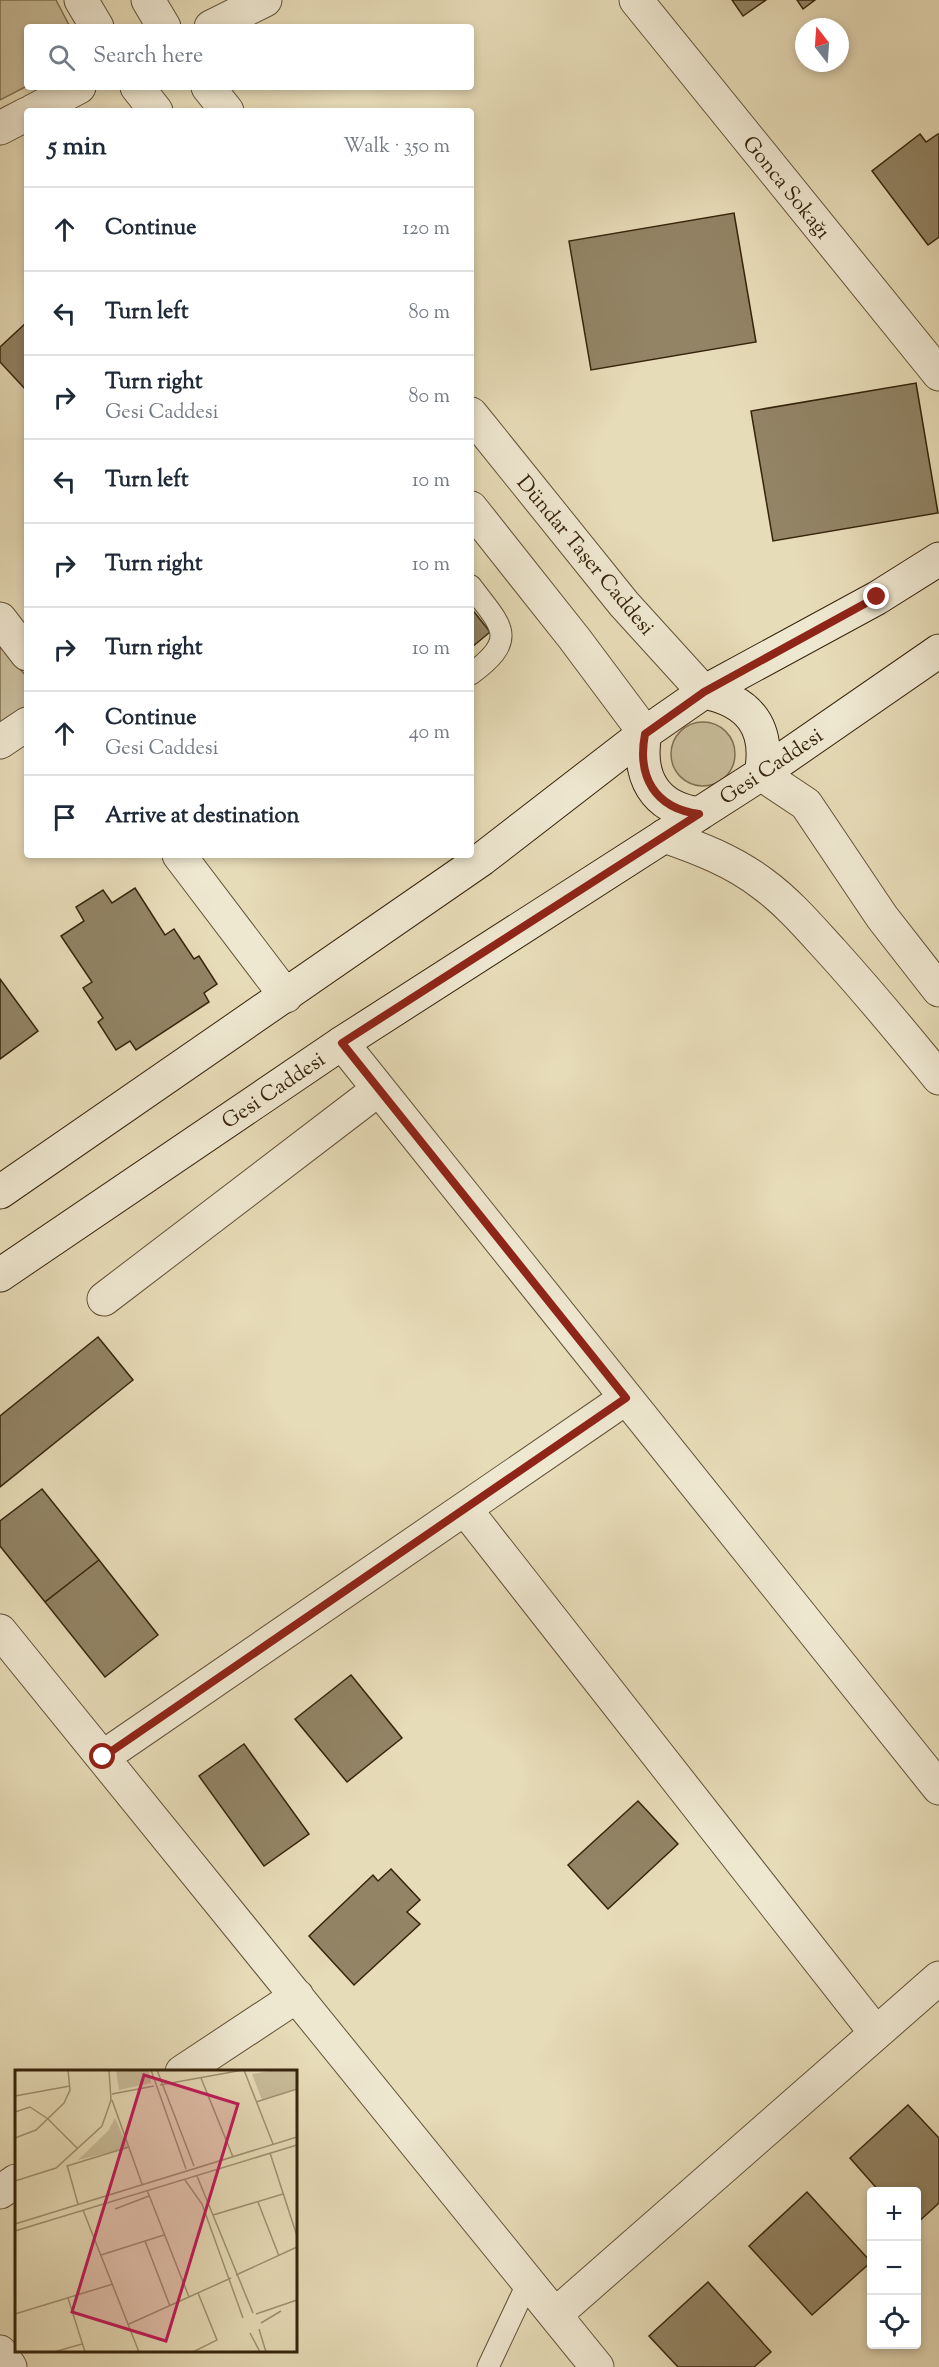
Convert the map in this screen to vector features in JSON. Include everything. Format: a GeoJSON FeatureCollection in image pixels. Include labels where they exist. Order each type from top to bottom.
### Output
{"type":"FeatureCollection","features":[{"type":"Feature","properties":{"kind":"street"},"geometry":{"type":"LineString","coordinates":[[81,0],[95,24]]}},
{"type":"Feature","properties":{"kind":"street"},"geometry":{"type":"LineString","coordinates":[[148,0],[162,24]]}},
{"type":"Feature","properties":{"kind":"street"},"geometry":{"type":"LineString","coordinates":[[218,24],[265,0]]}},
{"type":"Feature","properties":{"kind":"street","name":"Gonca Sokağı"},"geometry":{"type":"LineString","coordinates":[[636,0],[939,374]]}},
{"type":"Feature","properties":{"kind":"street"},"geometry":{"type":"LineString","coordinates":[[42,108],[74,90]]}},
{"type":"Feature","properties":{"kind":"street"},"geometry":{"type":"LineString","coordinates":[[139,90],[154,108]]}},
{"type":"Feature","properties":{"kind":"street"},"geometry":{"type":"LineString","coordinates":[[210,90],[226,108]]}},
{"type":"Feature","properties":{"kind":"street"},"geometry":{"type":"LineString","coordinates":[[0,128],[24,117]]}},
{"type":"Feature","properties":{"kind":"street","name":"Dündar Taşer Caddesi"},"geometry":{"type":"LineString","coordinates":[[474,418],[624,604],[704,692]]}},
{"type":"Feature","properties":{"kind":"street"},"geometry":{"type":"LineString","coordinates":[[474,512],[574,638],[645,734],[641,753],[644,772],[652,789],[666,803],[683,812],[699,814]]}},
{"type":"Feature","properties":{"kind":"street"},"geometry":{"type":"LineString","coordinates":[[0,1192],[482,860],[645,734],[704,692],[877,597],[939,559]]}},
{"type":"Feature","properties":{"kind":"street"},"geometry":{"type":"LineString","coordinates":[[0,619],[24,650]]}},
{"type":"Feature","properties":{"kind":"street","name":"Gesi Caddesi"},"geometry":{"type":"LineString","coordinates":[[0,1275],[342,1043],[761,774],[939,651]]}},
{"type":"Feature","properties":{"kind":"street"},"geometry":{"type":"LineString","coordinates":[[704,692],[723,696],[740,705],[753,718],[762,736],[765,755],[761,774],[806,804],[882,917],[939,990]]}},
{"type":"Feature","properties":{"kind":"street"},"geometry":{"type":"LineString","coordinates":[[0,742],[24,726]]}},
{"type":"Feature","properties":{"kind":"street"},"geometry":{"type":"LineString","coordinates":[[664,836],[699,848],[733,865],[762,883],[788,904],[884,1009],[939,1078]]}},
{"type":"Feature","properties":{"kind":"street"},"geometry":{"type":"LineString","coordinates":[[181,858],[286,996]]}},
{"type":"Feature","properties":{"kind":"street"},"geometry":{"type":"LineString","coordinates":[[342,1043],[939,1788]]}},
{"type":"Feature","properties":{"kind":"street"},"geometry":{"type":"LineString","coordinates":[[104,1299],[379,1089]]}},
{"type":"Feature","properties":{"kind":"street"},"geometry":{"type":"LineString","coordinates":[[103,1757],[626,1398]]}},
{"type":"Feature","properties":{"kind":"street"},"geometry":{"type":"LineString","coordinates":[[465,1509],[876,2033]]}},
{"type":"Feature","properties":{"kind":"street"},"geometry":{"type":"LineString","coordinates":[[0,1631],[529,2280],[597,2367]]}},
{"type":"Feature","properties":{"kind":"street"},"geometry":{"type":"LineString","coordinates":[[556,2314],[939,1978]]}},
{"type":"Feature","properties":{"kind":"street"},"geometry":{"type":"LineString","coordinates":[[185,2070],[297,1996]]}},
{"type":"Feature","properties":{"kind":"street"},"geometry":{"type":"LineString","coordinates":[[0,2192],[15,2182]]}},
{"type":"Feature","properties":{"kind":"street"},"geometry":{"type":"LineString","coordinates":[[0,2352],[10,2367]]}},
{"type":"Feature","properties":{"kind":"lane"},"geometry":{"type":"LineString","coordinates":[[474,590],[496,619],[501,636],[496,653],[474,671]]}},
{"type":"Feature","properties":{"kind":"lane"},"geometry":{"type":"LineString","coordinates":[[488,2367],[529,2280]]}},
{"type":"Feature","properties":{"kind":"shaded area"},"geometry":{"type":"Polygon","coordinates":[[[0,0],[56,0],[68,24],[24,24],[24,88],[0,100],[0,0]]]}},
{"type":"Feature","properties":{"kind":"shaded area"},"geometry":{"type":"Polygon","coordinates":[[[0,646],[24,674],[24,724],[0,739],[0,646]]]}},
{"type":"Feature","properties":{"kind":"shaded area"},"geometry":{"type":"Polygon","coordinates":[[[697,722],[709,722],[726,731],[733,742],[735,754],[733,766],[726,777],[709,786],[697,786],[685,781],[676,772],[671,760],[671,748],[676,736],[685,727],[697,722]]]}},
{"type":"Feature","properties":{"kind":"building"},"geometry":{"type":"Polygon","coordinates":[[[732,0],[766,0],[743,16],[732,0]]]}},
{"type":"Feature","properties":{"kind":"building"},"geometry":{"type":"Polygon","coordinates":[[[797,0],[815,0],[803,9],[797,0]]]}},
{"type":"Feature","properties":{"kind":"building"},"geometry":{"type":"Polygon","coordinates":[[[920,134],[926,142],[939,135],[939,237],[928,245],[872,171],[920,134]]]}},
{"type":"Feature","properties":{"kind":"building"},"geometry":{"type":"Polygon","coordinates":[[[734,213],[756,342],[591,370],[569,241],[734,213]]]}},
{"type":"Feature","properties":{"kind":"building"},"geometry":{"type":"Polygon","coordinates":[[[24,325],[24,388],[0,362],[0,347],[24,325]]]}},
{"type":"Feature","properties":{"kind":"building"},"geometry":{"type":"Polygon","coordinates":[[[916,383],[938,513],[773,541],[751,411],[916,383]]]}},
{"type":"Feature","properties":{"kind":"building"},"geometry":{"type":"Polygon","coordinates":[[[474,612],[490,632],[474,645],[474,612]]]}},
{"type":"Feature","properties":{"kind":"building"},"geometry":{"type":"Polygon","coordinates":[[[135,888],[165,935],[174,929],[194,959],[199,956],[217,984],[204,993],[209,1002],[136,1050],[130,1041],[116,1050],[98,1022],[103,1018],[83,988],[92,982],[61,936],[84,921],[76,907],[103,890],[112,903],[135,888]]]}},
{"type":"Feature","properties":{"kind":"building"},"geometry":{"type":"Polygon","coordinates":[[[0,979],[38,1031],[0,1059],[0,979]]]}},
{"type":"Feature","properties":{"kind":"building"},"geometry":{"type":"Polygon","coordinates":[[[98,1337],[133,1380],[0,1487],[0,1416],[98,1337]]]}},
{"type":"Feature","properties":{"kind":"building"},"geometry":{"type":"Polygon","coordinates":[[[42,1489],[99,1560],[45,1602],[0,1546],[0,1521],[42,1489]]]}},
{"type":"Feature","properties":{"kind":"building"},"geometry":{"type":"Polygon","coordinates":[[[99,1560],[158,1635],[105,1677],[45,1602],[99,1560]]]}},
{"type":"Feature","properties":{"kind":"building"},"geometry":{"type":"Polygon","coordinates":[[[351,1675],[402,1738],[347,1782],[295,1719],[351,1675]]]}},
{"type":"Feature","properties":{"kind":"building"},"geometry":{"type":"Polygon","coordinates":[[[244,1744],[309,1834],[264,1866],[199,1776],[244,1744]]]}},
{"type":"Feature","properties":{"kind":"building"},"geometry":{"type":"Polygon","coordinates":[[[638,1801],[678,1844],[608,1909],[568,1865],[638,1801]]]}},
{"type":"Feature","properties":{"kind":"building"},"geometry":{"type":"Polygon","coordinates":[[[391,1869],[420,1900],[407,1912],[420,1924],[354,1985],[309,1936],[373,1875],[378,1881],[391,1869]]]}},
{"type":"Feature","properties":{"kind":"building"},"geometry":{"type":"Polygon","coordinates":[[[908,2105],[939,2138],[939,2203],[921,2219],[921,2187],[876,2187],[850,2158],[908,2105]]]}},
{"type":"Feature","properties":{"kind":"building"},"geometry":{"type":"Polygon","coordinates":[[[807,2192],[867,2258],[867,2266],[812,2315],[749,2246],[807,2192]]]}},
{"type":"Feature","properties":{"kind":"building"},"geometry":{"type":"Polygon","coordinates":[[[708,2282],[771,2352],[754,2367],[678,2367],[649,2336],[708,2282]]]}},
{"type":"Feature","properties":{"kind":"route"},"geometry":{"type":"LineString","coordinates":[[103,1757],[626,1398],[342,1043],[699,814],[683,812],[666,803],[652,789],[644,772],[641,753],[645,734],[704,692],[877,597]]}}]}
